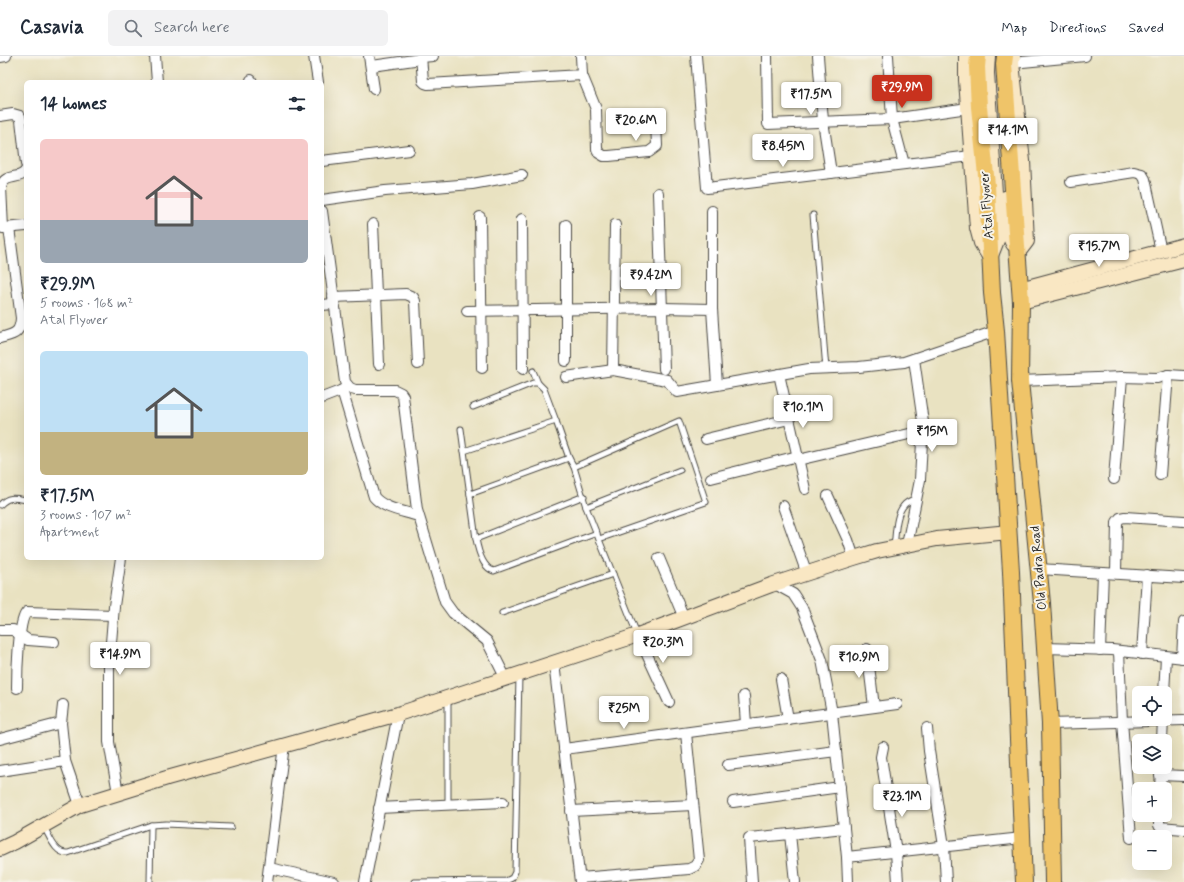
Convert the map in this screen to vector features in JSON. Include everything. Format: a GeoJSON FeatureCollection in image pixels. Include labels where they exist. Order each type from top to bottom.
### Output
{"type":"FeatureCollection","features":[{"type":"Feature","properties":{"kind":"main road","name":"Atal Flyover"},"geometry":{"type":"LineString","coordinates":[[978,56],[977,68],[979,107],[987,186],[990,258]]}},
{"type":"Feature","properties":{"kind":"main road","name":"Atal Flyover"},"geometry":{"type":"LineString","coordinates":[[1010,58],[1004,64],[1017,254]]}},
{"type":"Feature","properties":{"kind":"main road","name":"Old Padra Road"},"geometry":{"type":"LineString","coordinates":[[1017,254],[1020,296],[1020,381],[1039,569],[1050,724],[1053,882]]}},
{"type":"Feature","properties":{"kind":"main road","name":"Old Padra Road"},"geometry":{"type":"LineString","coordinates":[[990,258],[1009,532],[1024,882]]}},
{"type":"Feature","properties":{"kind":"street"},"geometry":{"type":"LineString","coordinates":[[0,57],[6,56]]}},
{"type":"Feature","properties":{"kind":"street"},"geometry":{"type":"LineString","coordinates":[[155,56],[156,80]]}},
{"type":"Feature","properties":{"kind":"street"},"geometry":{"type":"LineString","coordinates":[[314,56],[318,80]]}},
{"type":"Feature","properties":{"kind":"street"},"geometry":{"type":"LineString","coordinates":[[374,89],[370,61],[433,56]]}},
{"type":"Feature","properties":{"kind":"street"},"geometry":{"type":"LineString","coordinates":[[581,56],[582,75],[596,109],[597,149],[599,154],[609,156],[649,152],[657,146],[656,122]]}},
{"type":"Feature","properties":{"kind":"street"},"geometry":{"type":"LineString","coordinates":[[696,56],[706,188],[972,156]]}},
{"type":"Feature","properties":{"kind":"street"},"geometry":{"type":"LineString","coordinates":[[767,56],[768,124],[892,119],[968,108]]}},
{"type":"Feature","properties":{"kind":"street"},"geometry":{"type":"LineString","coordinates":[[818,56],[823,121],[831,173]]}},
{"type":"Feature","properties":{"kind":"street"},"geometry":{"type":"LineString","coordinates":[[888,56],[892,119],[904,164]]}},
{"type":"Feature","properties":{"kind":"street"},"geometry":{"type":"LineString","coordinates":[[966,56],[968,108],[977,228],[981,243],[990,258]]}},
{"type":"Feature","properties":{"kind":"street"},"geometry":{"type":"LineString","coordinates":[[988,56],[987,72],[998,238],[990,258]]}},
{"type":"Feature","properties":{"kind":"street"},"geometry":{"type":"LineString","coordinates":[[995,56],[996,92],[1008,233],[1017,254],[1027,241],[1022,161],[1010,58],[1085,56]]}},
{"type":"Feature","properties":{"kind":"street"},"geometry":{"type":"LineString","coordinates":[[421,57],[423,81],[424,83],[428,84],[582,75]]}},
{"type":"Feature","properties":{"kind":"street"},"geometry":{"type":"LineString","coordinates":[[0,116],[16,114],[20,116],[24,146]]}},
{"type":"Feature","properties":{"kind":"street"},"geometry":{"type":"LineString","coordinates":[[324,162],[409,150]]}},
{"type":"Feature","properties":{"kind":"street"},"geometry":{"type":"LineString","coordinates":[[0,338],[14,334],[19,330],[21,324],[4,228],[1,183],[3,180],[22,175],[24,172]]}},
{"type":"Feature","properties":{"kind":"street"},"geometry":{"type":"LineString","coordinates":[[1071,182],[1134,172],[1142,174],[1146,179],[1161,250]]}},
{"type":"Feature","properties":{"kind":"street"},"geometry":{"type":"LineString","coordinates":[[324,200],[385,191],[472,184],[522,175]]}},
{"type":"Feature","properties":{"kind":"street"},"geometry":{"type":"LineString","coordinates":[[658,193],[664,369]]}},
{"type":"Feature","properties":{"kind":"street"},"geometry":{"type":"LineString","coordinates":[[712,211],[712,309],[717,385]]}},
{"type":"Feature","properties":{"kind":"street"},"geometry":{"type":"LineString","coordinates":[[480,218],[482,368]]}},
{"type":"Feature","properties":{"kind":"street"},"geometry":{"type":"LineString","coordinates":[[522,219],[522,369]]}},
{"type":"Feature","properties":{"kind":"street"},"geometry":{"type":"LineString","coordinates":[[373,224],[379,364]]}},
{"type":"Feature","properties":{"kind":"street"},"geometry":{"type":"LineString","coordinates":[[566,225],[566,361]]}},
{"type":"Feature","properties":{"kind":"street"},"geometry":{"type":"LineString","coordinates":[[613,370],[615,225]]}},
{"type":"Feature","properties":{"kind":"street"},"geometry":{"type":"LineString","coordinates":[[4,228],[24,226]]}},
{"type":"Feature","properties":{"kind":"street"},"geometry":{"type":"LineString","coordinates":[[324,227],[346,389],[374,497],[384,505],[418,516]]}},
{"type":"Feature","properties":{"kind":"street"},"geometry":{"type":"LineString","coordinates":[[1020,296],[1161,250],[1184,245]]}},
{"type":"Feature","properties":{"kind":"street"},"geometry":{"type":"LineString","coordinates":[[1020,296],[1184,260]]}},
{"type":"Feature","properties":{"kind":"street"},"geometry":{"type":"LineString","coordinates":[[324,304],[333,301],[376,295],[406,294],[413,297],[415,301],[418,364]]}},
{"type":"Feature","properties":{"kind":"street"},"geometry":{"type":"LineString","coordinates":[[466,311],[662,308],[712,309]]}},
{"type":"Feature","properties":{"kind":"street"},"geometry":{"type":"LineString","coordinates":[[566,377],[613,370],[667,380],[677,392],[809,369],[860,367],[904,362],[996,332]]}},
{"type":"Feature","properties":{"kind":"street"},"geometry":{"type":"LineString","coordinates":[[900,546],[916,498],[920,480],[923,422],[914,359]]}},
{"type":"Feature","properties":{"kind":"street"},"geometry":{"type":"LineString","coordinates":[[779,374],[805,489]]}},
{"type":"Feature","properties":{"kind":"street"},"geometry":{"type":"LineString","coordinates":[[1020,381],[1157,378],[1168,375],[1184,376]]}},
{"type":"Feature","properties":{"kind":"street"},"geometry":{"type":"LineString","coordinates":[[1160,475],[1168,375]]}},
{"type":"Feature","properties":{"kind":"street"},"geometry":{"type":"LineString","coordinates":[[1114,479],[1122,378]]}},
{"type":"Feature","properties":{"kind":"street"},"geometry":{"type":"LineString","coordinates":[[324,397],[346,389],[361,391],[395,390],[402,392],[418,516],[445,602],[453,613],[487,641],[506,679]]}},
{"type":"Feature","properties":{"kind":"street"},"geometry":{"type":"LineString","coordinates":[[706,439],[789,419]]}},
{"type":"Feature","properties":{"kind":"street"},"geometry":{"type":"LineString","coordinates":[[711,478],[922,431]]}},
{"type":"Feature","properties":{"kind":"street"},"geometry":{"type":"LineString","coordinates":[[828,496],[854,558]]}},
{"type":"Feature","properties":{"kind":"street"},"geometry":{"type":"LineString","coordinates":[[783,506],[807,574]]}},
{"type":"Feature","properties":{"kind":"street"},"geometry":{"type":"LineString","coordinates":[[1116,573],[1117,522],[1120,518],[1125,516],[1184,521]]}},
{"type":"Feature","properties":{"kind":"street"},"geometry":{"type":"LineString","coordinates":[[0,849],[80,805],[167,778],[398,714],[638,635],[775,584],[854,558],[900,546],[937,539],[1009,532]]}},
{"type":"Feature","properties":{"kind":"street"},"geometry":{"type":"LineString","coordinates":[[659,558],[684,618]]}},
{"type":"Feature","properties":{"kind":"street"},"geometry":{"type":"LineString","coordinates":[[118,793],[109,742],[109,667],[113,615],[121,560]]}},
{"type":"Feature","properties":{"kind":"street"},"geometry":{"type":"LineString","coordinates":[[1039,569],[1184,578]]}},
{"type":"Feature","properties":{"kind":"street"},"geometry":{"type":"LineString","coordinates":[[1100,650],[1103,573]]}},
{"type":"Feature","properties":{"kind":"street"},"geometry":{"type":"LineString","coordinates":[[1142,654],[1147,575]]}},
{"type":"Feature","properties":{"kind":"street"},"geometry":{"type":"LineString","coordinates":[[775,584],[793,594],[802,608],[822,660],[832,713],[847,857],[848,882]]}},
{"type":"Feature","properties":{"kind":"street"},"geometry":{"type":"LineString","coordinates":[[17,688],[20,635],[23,617],[27,612],[113,615]]}},
{"type":"Feature","properties":{"kind":"street"},"geometry":{"type":"LineString","coordinates":[[1045,648],[1119,651],[1183,658],[1184,622]]}},
{"type":"Feature","properties":{"kind":"street"},"geometry":{"type":"LineString","coordinates":[[0,630],[13,630],[28,640],[54,642]]}},
{"type":"Feature","properties":{"kind":"street"},"geometry":{"type":"LineString","coordinates":[[638,635],[669,702]]}},
{"type":"Feature","properties":{"kind":"street"},"geometry":{"type":"LineString","coordinates":[[867,649],[874,707]]}},
{"type":"Feature","properties":{"kind":"street"},"geometry":{"type":"LineString","coordinates":[[1119,651],[1122,721],[1131,838]]}},
{"type":"Feature","properties":{"kind":"street"},"geometry":{"type":"LineString","coordinates":[[1164,686],[1166,657]]}},
{"type":"Feature","properties":{"kind":"street"},"geometry":{"type":"LineString","coordinates":[[554,663],[580,880],[689,868],[695,866],[699,860],[686,733]]}},
{"type":"Feature","properties":{"kind":"street"},"geometry":{"type":"LineString","coordinates":[[781,679],[788,719]]}},
{"type":"Feature","properties":{"kind":"street"},"geometry":{"type":"LineString","coordinates":[[744,696],[746,724]]}},
{"type":"Feature","properties":{"kind":"street"},"geometry":{"type":"LineString","coordinates":[[564,749],[897,704]]}},
{"type":"Feature","properties":{"kind":"street"},"geometry":{"type":"LineString","coordinates":[[63,705],[61,723],[65,761],[80,805]]}},
{"type":"Feature","properties":{"kind":"street"},"geometry":{"type":"LineString","coordinates":[[365,882],[398,714]]}},
{"type":"Feature","properties":{"kind":"street"},"geometry":{"type":"LineString","coordinates":[[1172,720],[1184,720]]}},
{"type":"Feature","properties":{"kind":"street"},"geometry":{"type":"LineString","coordinates":[[1050,724],[1132,721]]}},
{"type":"Feature","properties":{"kind":"street"},"geometry":{"type":"LineString","coordinates":[[0,739],[61,723]]}},
{"type":"Feature","properties":{"kind":"street"},"geometry":{"type":"LineString","coordinates":[[927,728],[929,751],[944,846],[946,882]]}},
{"type":"Feature","properties":{"kind":"street"},"geometry":{"type":"LineString","coordinates":[[267,882],[284,745]]}},
{"type":"Feature","properties":{"kind":"street"},"geometry":{"type":"LineString","coordinates":[[883,747],[881,757],[896,852],[898,882]]}},
{"type":"Feature","properties":{"kind":"street"},"geometry":{"type":"LineString","coordinates":[[728,765],[836,751]]}},
{"type":"Feature","properties":{"kind":"street"},"geometry":{"type":"LineString","coordinates":[[0,771],[65,761]]}},
{"type":"Feature","properties":{"kind":"street"},"geometry":{"type":"LineString","coordinates":[[1172,773],[1184,776]]}},
{"type":"Feature","properties":{"kind":"street"},"geometry":{"type":"LineString","coordinates":[[733,802],[840,787]]}},
{"type":"Feature","properties":{"kind":"street"},"geometry":{"type":"LineString","coordinates":[[379,808],[503,802]]}},
{"type":"Feature","properties":{"kind":"street"},"geometry":{"type":"LineString","coordinates":[[572,812],[693,804]]}},
{"type":"Feature","properties":{"kind":"street"},"geometry":{"type":"LineString","coordinates":[[1158,822],[1158,825],[1160,827],[1184,829]]}},
{"type":"Feature","properties":{"kind":"street"},"geometry":{"type":"LineString","coordinates":[[752,882],[749,838],[844,828]]}},
{"type":"Feature","properties":{"kind":"street"},"geometry":{"type":"LineString","coordinates":[[790,834],[795,882]]}},
{"type":"Feature","properties":{"kind":"street"},"geometry":{"type":"LineString","coordinates":[[847,857],[1022,838]]}},
{"type":"Feature","properties":{"kind":"street"},"geometry":{"type":"LineString","coordinates":[[269,868],[334,882]]}},
{"type":"Feature","properties":{"kind":"lane"},"geometry":{"type":"LineString","coordinates":[[813,214],[826,369]]}},
{"type":"Feature","properties":{"kind":"lane"},"geometry":{"type":"LineString","coordinates":[[533,371],[538,383],[544,388],[569,458],[574,467],[584,496],[586,507],[638,635]]}},
{"type":"Feature","properties":{"kind":"lane"},"geometry":{"type":"LineString","coordinates":[[473,407],[533,383],[538,383]]}},
{"type":"Feature","properties":{"kind":"lane"},"geometry":{"type":"LineString","coordinates":[[464,451],[556,421]]}},
{"type":"Feature","properties":{"kind":"lane"},"geometry":{"type":"LineString","coordinates":[[574,467],[680,421],[706,502],[600,539]]}},
{"type":"Feature","properties":{"kind":"lane"},"geometry":{"type":"LineString","coordinates":[[461,429],[476,539],[486,566],[489,570],[494,571],[597,533]]}},
{"type":"Feature","properties":{"kind":"lane"},"geometry":{"type":"LineString","coordinates":[[470,494],[569,458]]}},
{"type":"Feature","properties":{"kind":"lane"},"geometry":{"type":"LineString","coordinates":[[586,507],[680,470]]}},
{"type":"Feature","properties":{"kind":"lane"},"geometry":{"type":"LineString","coordinates":[[476,539],[584,496]]}},
{"type":"Feature","properties":{"kind":"lane"},"geometry":{"type":"LineString","coordinates":[[0,505],[7,498],[24,500]]}},
{"type":"Feature","properties":{"kind":"lane"},"geometry":{"type":"LineString","coordinates":[[502,613],[613,574]]}},
{"type":"Feature","properties":{"kind":"lane"},"geometry":{"type":"LineString","coordinates":[[414,882],[506,881],[512,878],[515,872],[519,674]]}},
{"type":"Feature","properties":{"kind":"lane"},"geometry":{"type":"LineString","coordinates":[[448,698],[448,805]]}},
{"type":"Feature","properties":{"kind":"lane"},"geometry":{"type":"LineString","coordinates":[[44,826],[58,850],[64,853],[68,853],[151,825],[166,824],[231,827]]}},
{"type":"Feature","properties":{"kind":"lane"},"geometry":{"type":"LineString","coordinates":[[150,882],[151,825]]}}]}
